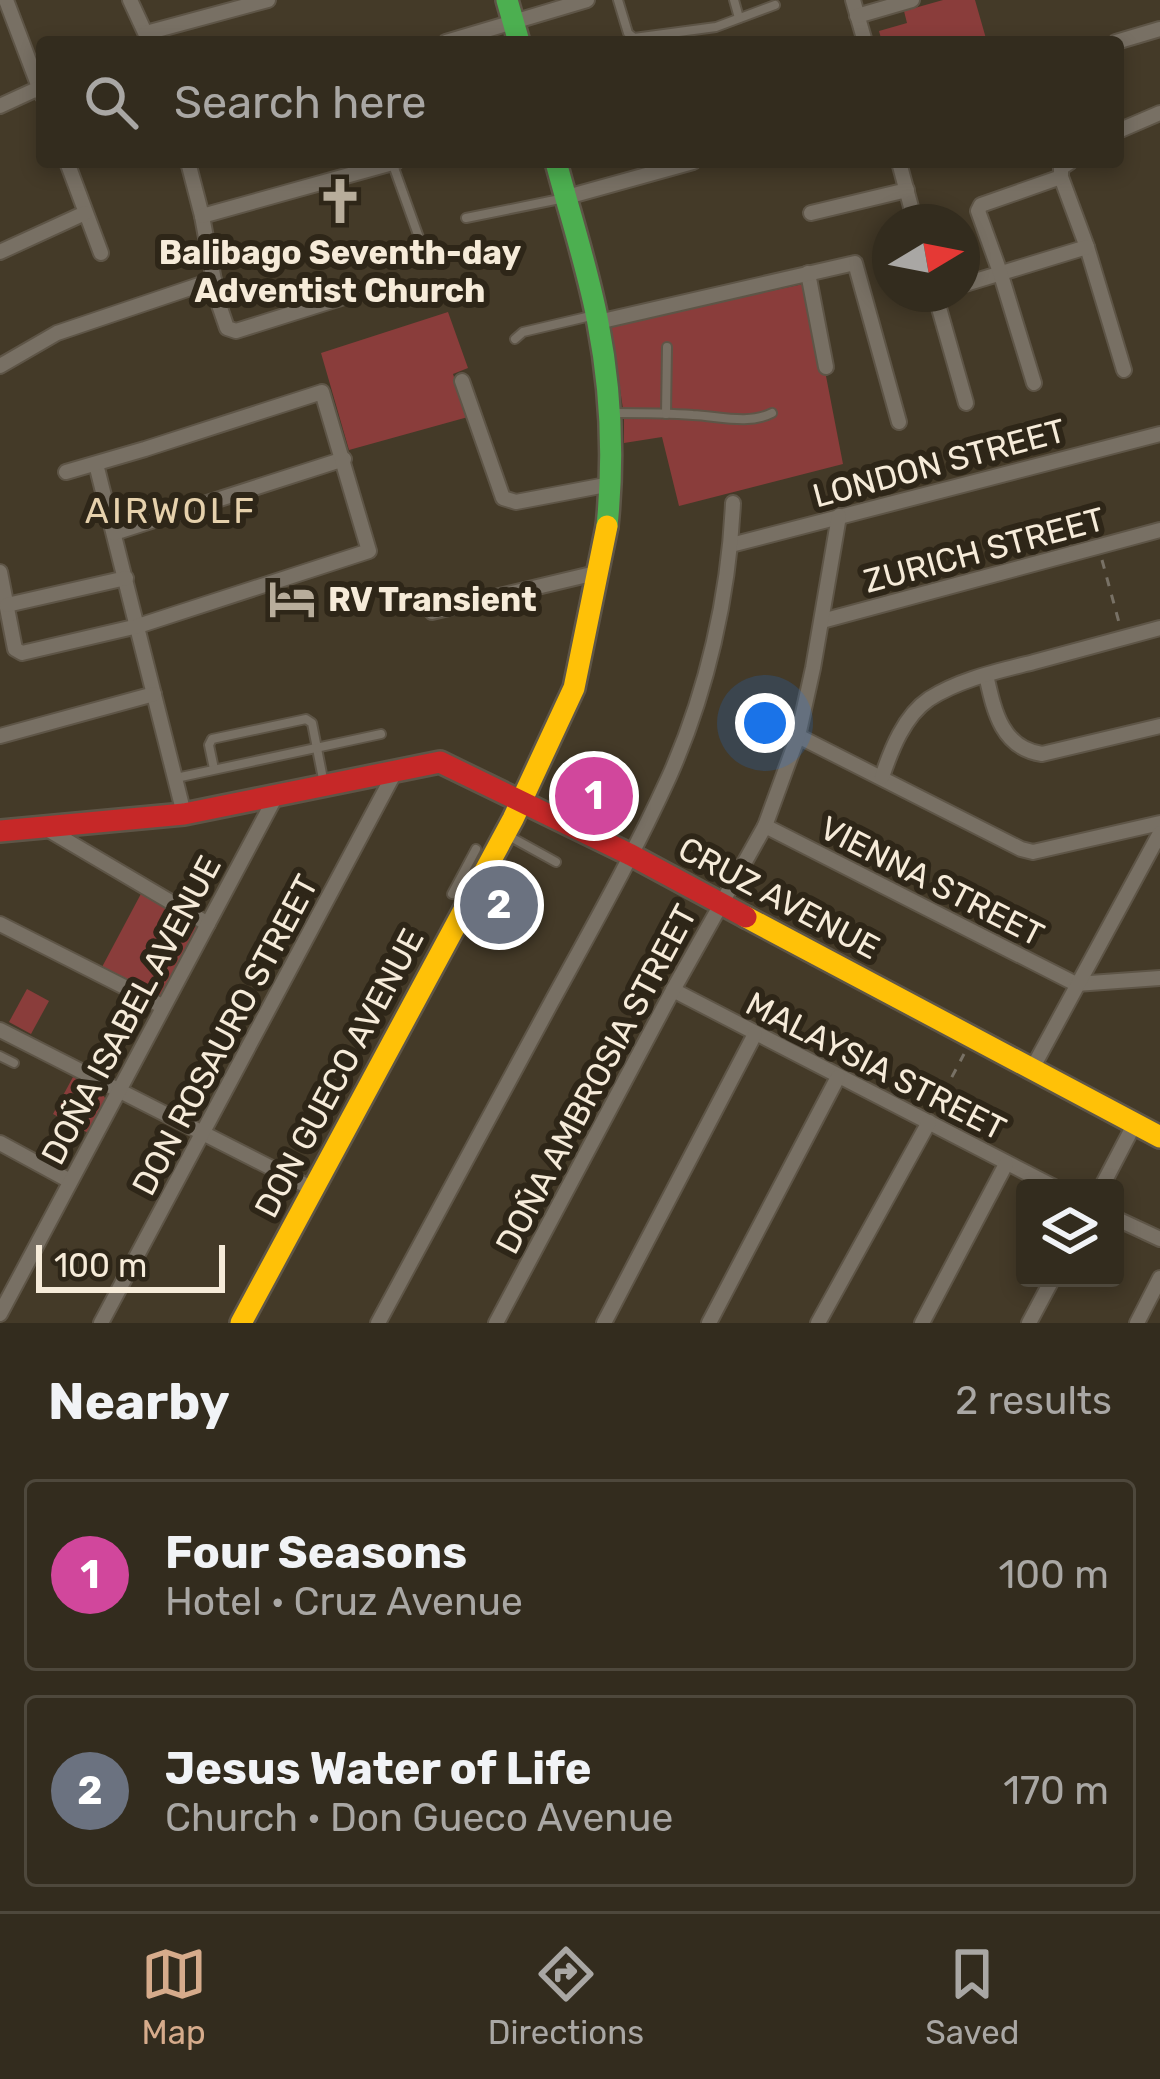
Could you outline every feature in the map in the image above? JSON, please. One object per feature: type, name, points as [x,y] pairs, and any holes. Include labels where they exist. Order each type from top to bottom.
[{"type":"street","points":[[6,0],[36,79]]},
{"type":"street","points":[[130,0],[146,36]]},
{"type":"street","points":[[153,36],[268,0]]},
{"type":"street","points":[[465,36],[587,0]]},
{"type":"street","points":[[855,8],[912,0]]},
{"type":"street","points":[[1124,40],[1160,29]]},
{"type":"street","points":[[0,106],[36,94]]},
{"type":"street","points":[[1124,128],[1160,113]]},
{"type":"street","points":[[69,168],[101,253]]},
{"type":"street","points":[[190,168],[224,324],[231,331],[357,293]]},
{"type":"street","points":[[202,216],[376,168]]},
{"type":"street","name":"DON GUECO AVENUE","points":[[242,1323],[505,834],[574,688],[600,572],[611,484],[610,413],[597,319],[558,168]]},
{"type":"street","points":[[567,197],[671,168]]},
{"type":"street","points":[[901,168],[910,204]]},
{"type":"street","points":[[1061,168],[1124,370]]},
{"type":"street","points":[[1034,383],[978,208],[1061,177]]},
{"type":"street","points":[[811,213],[907,190]]},
{"type":"street","points":[[0,252],[85,213]]},
{"type":"street","points":[[980,280],[1087,247]]},
{"type":"street","points":[[597,319],[858,266],[899,422]]},
{"type":"street","points":[[808,273],[826,367]]},
{"type":"street","points":[[0,366],[57,333],[214,280]]},
{"type":"street","points":[[940,312],[966,404]]},
{"type":"street","points":[[462,381],[503,498],[516,502],[611,484]]},
{"type":"street","points":[[0,572],[15,649],[22,652],[138,626],[367,554],[369,546],[325,394],[318,391],[66,472]]},
{"type":"street","name":"LONDON STREET","points":[[731,545],[1160,434]]},
{"type":"street","points":[[114,533],[344,459]]},
{"type":"street","points":[[96,464],[184,814]]},
{"type":"street","points":[[378,1323],[671,773],[721,610],[734,503]]},
{"type":"street","name":"DOÑA AMBROSIA STREET","points":[[496,1323],[765,826],[798,736],[839,516]]},
{"type":"street","name":"ZURICH STREET","points":[[822,621],[1160,530]]},
{"type":"street","points":[[431,612],[600,572]]},
{"type":"street","points":[[7,605],[126,578]]},
{"type":"street","points":[[882,777],[891,751],[928,700],[986,674],[1160,628]]},
{"type":"street","points":[[986,674],[994,711],[1009,739],[1027,752],[1042,754],[1160,726]]},
{"type":"street","points":[[0,736],[154,694]]},
{"type":"street","points":[[798,736],[1033,852],[1160,823]]},
{"type":"street","name":"CRUZ AVENUE","points":[[0,832],[184,814],[440,762],[631,855],[1160,1137]]},
{"type":"street","name":"DON ROSAURO STREET","points":[[101,1323],[395,772]]},
{"type":"street","name":"DOÑA ISABEL AVENUE","points":[[0,1314],[277,796]]},
{"type":"street","name":"VIENNA STREET","points":[[765,826],[1076,984]]},
{"type":"street","points":[[43,827],[208,924]]},
{"type":"street","points":[[1031,1069],[1158,836]]},
{"type":"street","points":[[1158,836],[1160,860]]},
{"type":"street","points":[[0,924],[162,1006]]},
{"type":"street","points":[[1076,984],[1160,978]]},
{"type":"street","name":"MALAYSIA STREET","points":[[673,990],[1037,1179]]},
{"type":"street","points":[[0,1030],[313,1189]]},
{"type":"street","points":[[604,1323],[755,1034]]},
{"type":"street","points":[[709,1323],[838,1077]]},
{"type":"street","points":[[818,1323],[929,1122]]},
{"type":"street","points":[[1106,1179],[1134,1125]]},
{"type":"street","points":[[0,1143],[70,1181]]},
{"type":"street","points":[[922,1323],[1006,1164]]},
{"type":"street","points":[[1124,1222],[1160,1239]]},
{"type":"street","points":[[1137,1323],[1160,1278]]},
{"type":"street","points":[[1029,1323],[1048,1287]]},
{"type":"lane","points":[[618,0],[631,36]]},
{"type":"lane","points":[[734,0],[739,18]]},
{"type":"lane","points":[[651,36],[694,31],[775,5]]},
{"type":"lane","points":[[396,168],[426,257]]},
{"type":"lane","points":[[466,218],[567,197]]},
{"type":"lane","points":[[515,339],[523,332],[597,319]]},
{"type":"lane","points":[[666,414],[667,347]]},
{"type":"lane","points":[[610,413],[745,419],[772,413]]},
{"type":"lane","points":[[214,769],[212,739],[306,719],[312,723],[325,785]]},
{"type":"lane","points":[[176,778],[380,734]]},
{"type":"lane","points":[[505,834],[556,862]]},
{"type":"lane","points":[[452,894],[476,849]]},
{"type":"lane","points":[[0,1056],[14,1063]]},
{"type":"path","points":[[1100,547],[1123,638]]},
{"type":"path","points":[[929,1122],[973,1040]]},
{"type":"shaded area","points":[[943,0],[975,0],[985,36],[880,36],[879,31],[907,23],[904,11]]},
{"type":"shaded area","points":[[808,283],[843,464],[679,506],[662,437],[624,443],[610,325]]},
{"type":"shaded area","points":[[448,312],[468,368],[453,374],[468,417],[349,450],[321,353]]},
{"type":"shaded area","points":[[143,890],[198,929],[164,995],[155,995],[102,967]]},
{"type":"shaded area","points":[[27,989],[49,1001],[31,1034],[9,1022]]},
{"type":"shaded area","points":[[73,1077],[106,1099],[90,1134],[53,1114]]},
{"type":"traffic: fast","points":[[507,0],[517,36]]},
{"type":"traffic: fast","points":[[558,168],[589,283],[606,373],[610,424],[607,526]]},
{"type":"traffic: slow","points":[[241,1323],[513,819],[574,688],[607,526]]},
{"type":"traffic: slow","points":[[746,917],[1160,1137]]},
{"type":"traffic: jam","points":[[0,831],[184,814],[440,762],[746,917]]},
{"type":"place","name":"Balibago Seventh-day Adventist Church","points":[[340,201]]},
{"type":"place","name":"RV Transient","points":[[292,599]]},
{"type":"place","name":"Four Seasons","points":[[594,796]]},
{"type":"place","name":"Jesus Water of Life","points":[[499,905]]},
{"type":"district","name":"AIRWOLF","points":[[171,510]]}]
